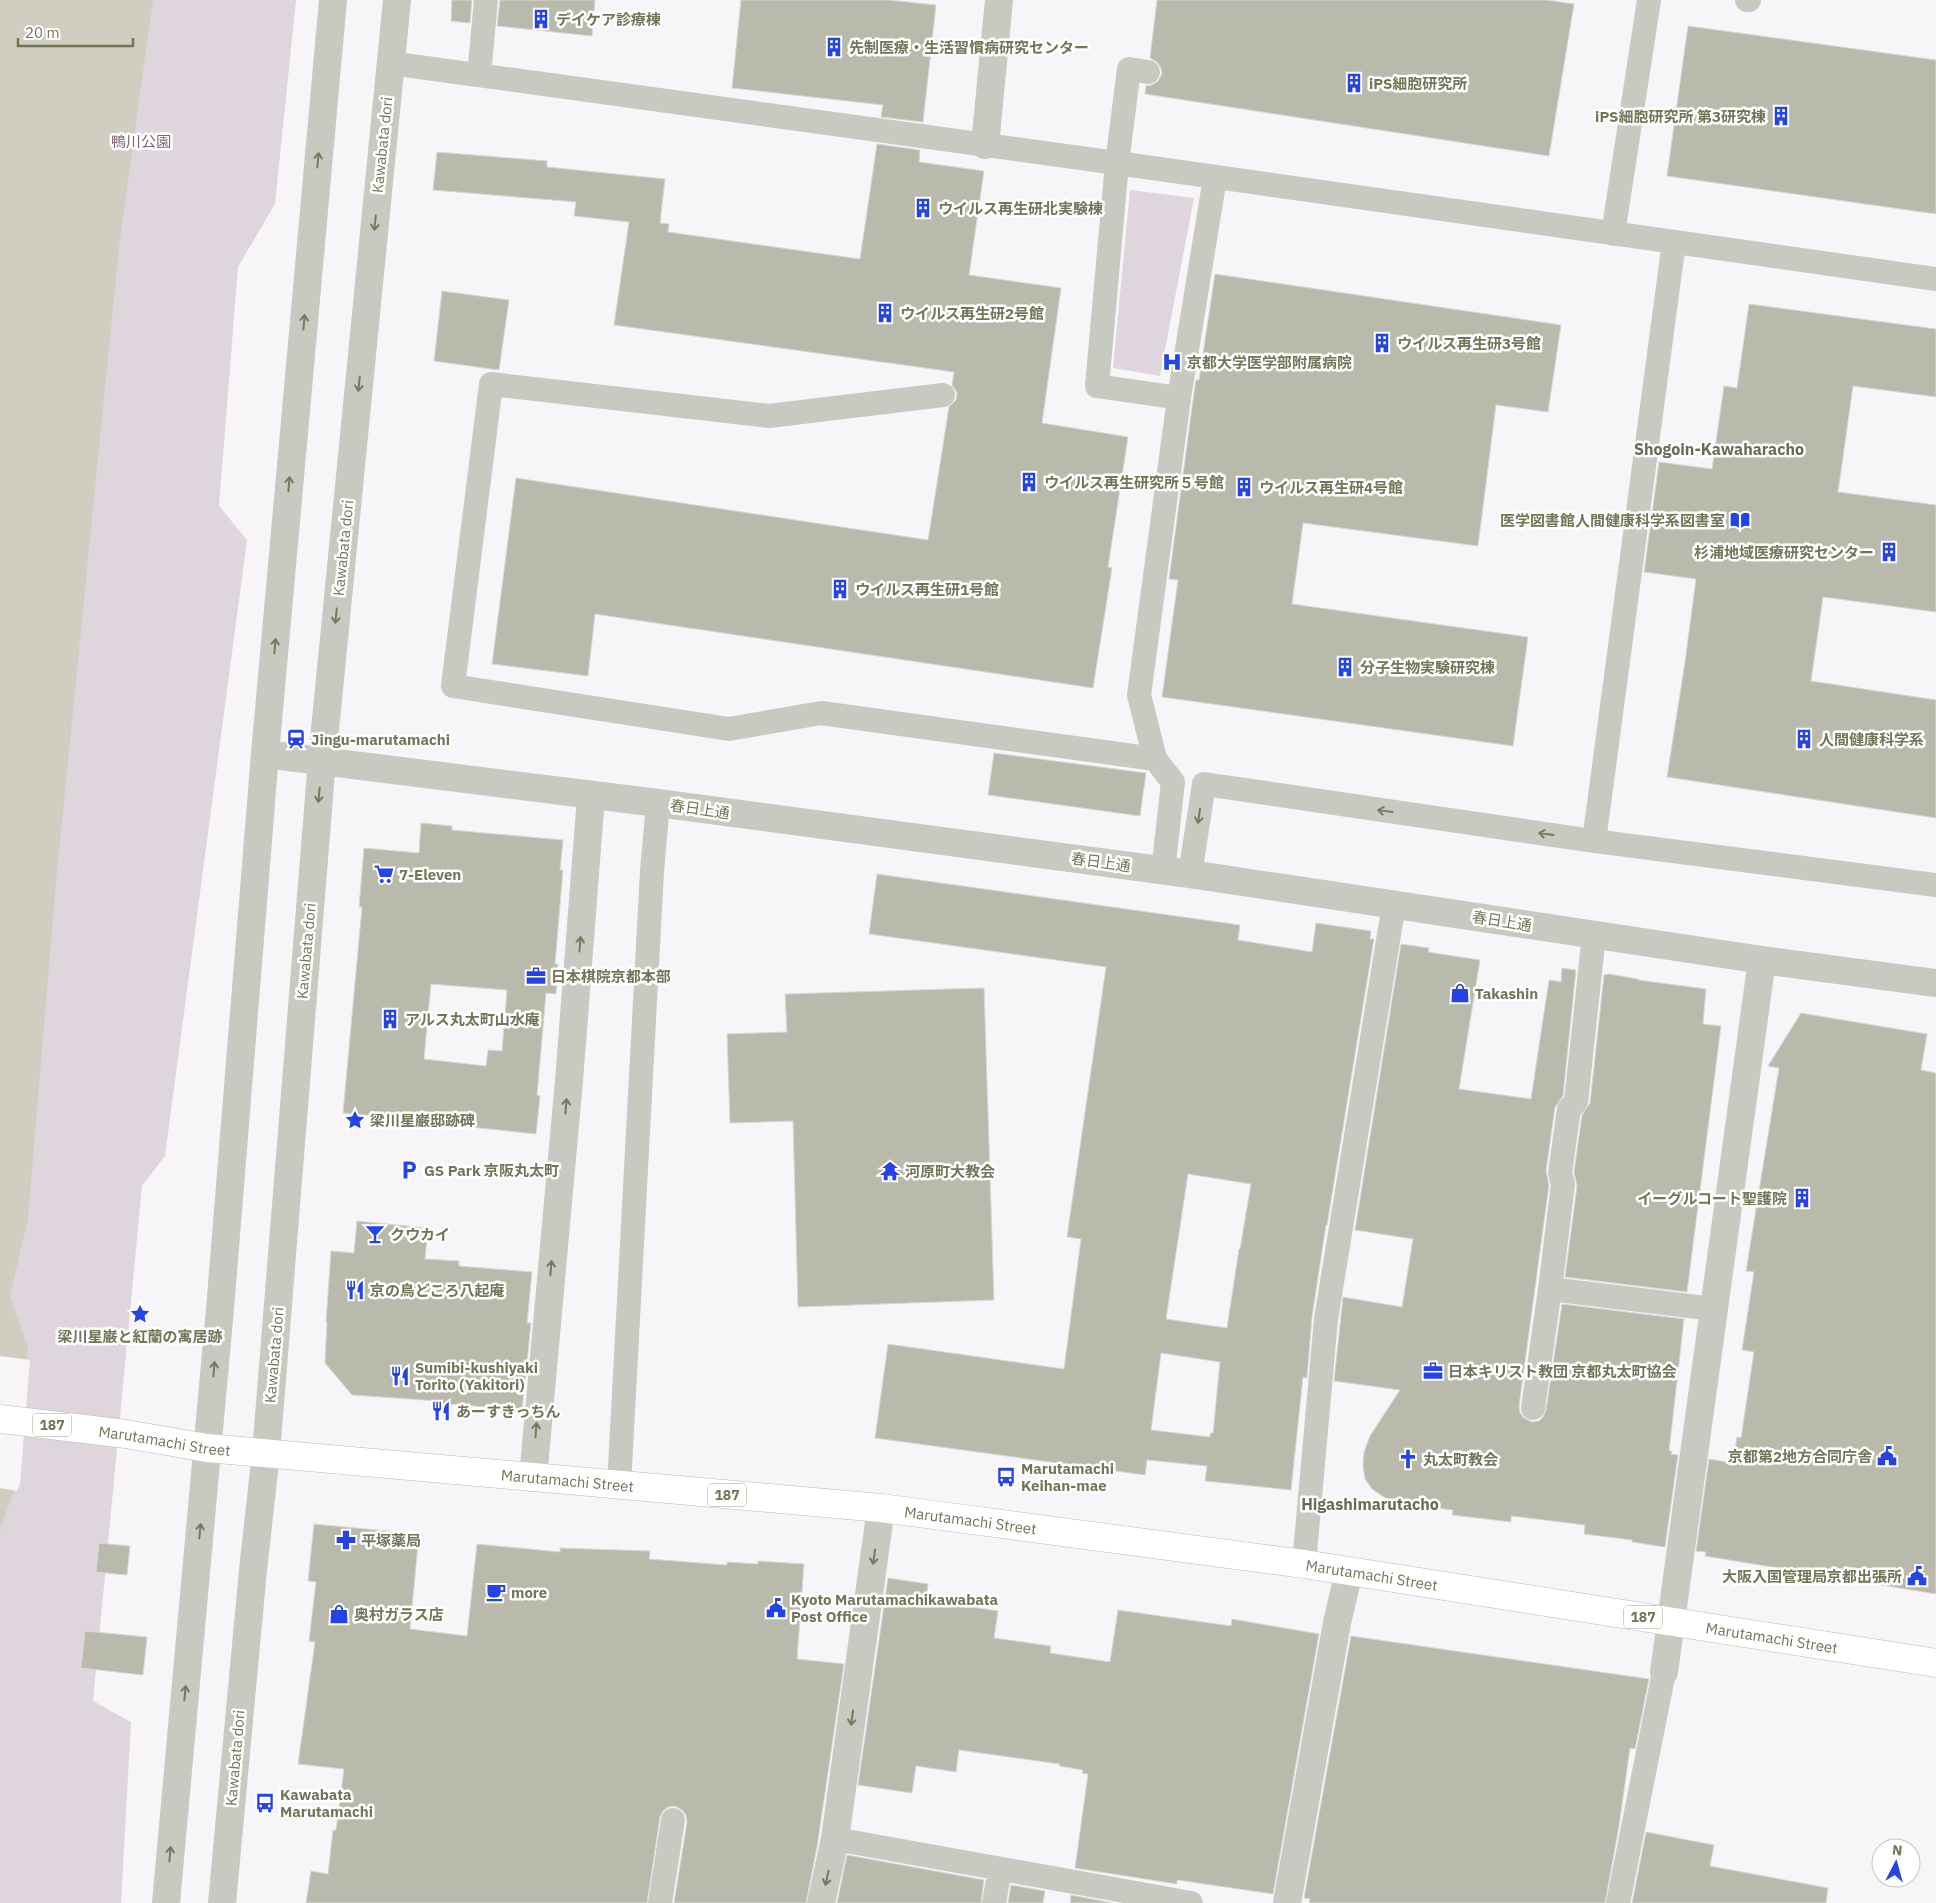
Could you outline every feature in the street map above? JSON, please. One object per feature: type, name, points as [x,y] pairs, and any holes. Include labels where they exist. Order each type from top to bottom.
[{"type":"main road","name":"Marutamachi Street","points":[[0,1419],[103,1431],[207,1448],[880,1508],[1304,1564],[1936,1662]]},
{"type":"street","points":[[166,1903],[221,1299],[265,754],[333,0]]},
{"type":"street","name":"Kawabata dori","points":[[222,1903],[253,1570],[266,1453],[322,760],[397,0]]},
{"type":"street","points":[[985,145],[999,0]]},
{"type":"street","name":"春日上通","points":[[265,754],[658,803],[1163,870],[1762,960],[1936,983]]},
{"type":"street","points":[[533,1478],[569,1081],[592,796]]},
{"type":"street","points":[[1664,1672],[1762,960]]},
{"type":"street","points":[[821,1903],[835,1839],[880,1508]]},
{"type":"street","points":[[1287,1903],[1337,1623],[1349,1571]]},
{"type":"lane","points":[[479,75],[486,0]]},
{"type":"lane","points":[[1613,234],[1649,0]]},
{"type":"lane","points":[[390,63],[1936,279]]},
{"type":"lane","points":[[1148,72],[1129,69],[1117,164],[1097,386],[1179,398]]},
{"type":"lane","points":[[1163,870],[1173,782],[1155,759],[1138,695],[1179,398],[1215,178]]},
{"type":"lane","points":[[1594,841],[1674,242]]},
{"type":"lane","points":[[943,395],[769,416],[491,384],[453,686],[729,729],[821,713],[1155,759],[1204,784],[1594,841],[1936,885]]},
{"type":"lane","points":[[1190,874],[1204,784]]},
{"type":"lane","points":[[619,1486],[652,871],[658,803]]},
{"type":"lane","points":[[1304,1564],[1326,1318],[1394,904]]},
{"type":"lane","points":[[1533,1408],[1563,1184],[1560,1173],[1569,1109],[1576,1102],[1594,935]]},
{"type":"lane","points":[[1550,1289],[1714,1309]]},
{"type":"lane","points":[[1618,1903],[1664,1672]]},
{"type":"lane","points":[[660,1903],[673,1820]]},
{"type":"lane","points":[[835,1839],[1000,1868],[1119,1896],[1191,1903]]},
{"type":"lane","points":[[994,1903],[1000,1868]]},
{"type":"green space","name":"鴨川公園","points":[[0,0],[296,0],[275,204],[238,267],[219,506],[247,540],[165,1156],[142,1186],[93,1701],[131,1722],[121,1903],[0,1903]]},
{"type":"green space","points":[[1130,190],[1194,198],[1160,376],[1113,368]]},
{"type":"shaded area","points":[[0,0],[153,0],[120,239],[57,871],[28,1219],[10,1296],[28,1348],[17,1482],[0,1530]]},
{"type":"pier","points":[[0,1356],[30,1360],[20,1483],[17,1491],[0,1488]]},
{"type":"building","points":[[452,0],[472,0],[470,23],[451,21]]},
{"type":"building","name":"デイケア診療棟","points":[[500,0],[595,0],[592,36],[497,26]]},
{"type":"building","name":"先制医療・生活習慣病研究センター","points":[[741,0],[889,0],[936,5],[923,122],[881,117],[883,105],[732,88]]},
{"type":"building","name":"iPS細胞研究所","points":[[1157,0],[1547,0],[1574,4],[1549,156],[1145,94],[1146,86],[1158,81],[1162,74],[1157,62],[1150,58]]},
{"type":"building","name":"iPS細胞研究所 第3研究棟","points":[[1688,26],[1936,60],[1936,214],[1667,176]]},
{"type":"building","points":[[877,144],[920,150],[919,162],[984,171],[969,275],[1061,288],[1042,423],[1128,437],[1108,567],[1112,568],[1093,688],[595,614],[588,676],[492,664],[516,478],[928,540],[949,407],[956,400],[957,393],[952,385],[954,372],[614,325],[629,222],[574,216],[576,202],[433,190],[437,152],[547,161],[547,167],[665,179],[660,223],[669,224],[668,232],[860,259]]},
{"type":"building","points":[[1215,274],[1561,325],[1548,412],[1496,405],[1478,546],[1303,523],[1292,604],[1528,637],[1513,746],[1162,697],[1178,580],[1169,579],[1196,380],[1199,380]]},
{"type":"building","points":[[442,291],[509,300],[499,370],[434,361]]},
{"type":"building","points":[[1749,304],[1936,329],[1936,397],[1853,386],[1838,492],[1936,505],[1936,612],[1823,597],[1811,681],[1936,700],[1936,818],[1667,777],[1696,579],[1644,572],[1659,462],[1712,469],[1724,386],[1737,388]]},
{"type":"building","points":[[994,753],[1146,773],[1140,816],[988,795]]},
{"type":"building","points":[[421,823],[452,826],[452,830],[563,840],[560,870],[563,870],[555,964],[558,964],[556,994],[546,993],[537,1095],[540,1096],[536,1134],[452,1125],[452,1123],[343,1113],[362,907],[359,907],[364,848],[419,853]],"holes":[[[431,984],[507,990],[502,1051],[488,1050],[486,1066],[424,1059]]]},
{"type":"building","points":[[877,874],[1240,925],[1238,940],[1312,952],[1316,923],[1371,931],[1370,939],[1374,939],[1326,1225],[1312,1317],[1307,1378],[1303,1377],[1291,1490],[1205,1481],[1207,1466],[1147,1460],[1145,1475],[875,1438],[888,1344],[1064,1369],[1081,1239],[1067,1237],[1106,967],[869,934]],"holes":[[[1188,1174],[1251,1184],[1227,1328],[1166,1319]],[[1161,1353],[1220,1362],[1213,1433],[1210,1433],[1210,1437],[1151,1430]]]},
{"type":"building","points":[[1401,944],[1429,948],[1428,952],[1480,960],[1459,1089],[1531,1099],[1549,980],[1561,982],[1562,968],[1576,970],[1563,1096],[1555,1107],[1546,1171],[1549,1185],[1519,1406],[1520,1413],[1524,1418],[1532,1422],[1539,1421],[1546,1410],[1562,1304],[1684,1319],[1669,1451],[1672,1451],[1671,1454],[1678,1455],[1665,1547],[1632,1542],[1632,1540],[1584,1534],[1585,1525],[1511,1516],[1511,1522],[1452,1515],[1453,1510],[1398,1503],[1387,1499],[1372,1489],[1365,1479],[1363,1466],[1364,1452],[1370,1436],[1400,1390],[1334,1381],[1343,1297],[1402,1307],[1413,1239],[1355,1230]]},
{"type":"building","points":[[1609,974],[1706,989],[1703,1024],[1721,1026],[1687,1292],[1565,1277],[1577,1186],[1574,1172],[1582,1115],[1590,1103],[1604,975]]},
{"type":"building","points":[[984,988],[994,1300],[798,1307],[793,1121],[730,1123],[727,1034],[787,1032],[785,994]]},
{"type":"building","points":[[1801,1013],[1927,1034],[1921,1070],[1936,1073],[1936,1594],[1705,1556],[1706,1552],[1696,1551],[1709,1459],[1733,1463],[1737,1437],[1741,1438],[1754,1352],[1742,1350],[1754,1272],[1746,1271],[1779,1068],[1768,1066]]},
{"type":"building","points":[[357,1221],[428,1228],[425,1259],[459,1261],[459,1266],[532,1272],[527,1323],[531,1323],[522,1410],[438,1403],[439,1401],[352,1395],[325,1363],[326,1322],[331,1251],[354,1253]]},
{"type":"building","points":[[314,1524],[419,1534],[410,1629],[467,1636],[477,1544],[560,1552],[560,1548],[650,1551],[649,1559],[727,1565],[727,1562],[758,1564],[758,1561],[804,1564],[797,1659],[844,1664],[817,1847],[806,1903],[674,1903],[687,1822],[686,1815],[675,1806],[668,1807],[660,1817],[647,1903],[306,1903],[311,1871],[328,1874],[333,1830],[336,1830],[344,1769],[298,1764],[315,1642],[309,1641],[316,1582],[308,1581]]},
{"type":"building","points":[[99,1543],[130,1546],[127,1575],[96,1572]]},
{"type":"building","points":[[888,1578],[928,1584],[926,1600],[998,1611],[994,1638],[1051,1646],[1050,1653],[1110,1662],[1118,1610],[1231,1626],[1232,1619],[1319,1634],[1273,1894],[1177,1880],[1177,1884],[1075,1868],[1088,1774],[1082,1773],[1083,1770],[1059,1766],[1060,1764],[959,1750],[956,1772],[916,1766],[912,1793],[858,1785]]},
{"type":"building","points":[[85,1631],[147,1637],[143,1675],[81,1668]]},
{"type":"building","points":[[1351,1636],[1649,1679],[1635,1749],[1630,1748],[1619,1826],[1605,1903],[1309,1903],[1310,1899],[1304,1898]]},
{"type":"building","points":[[1646,1832],[1714,1845],[1710,1866],[1828,1888],[1826,1903],[1632,1903]]},
{"type":"building","points":[[847,1855],[984,1880],[981,1903],[837,1903]]},
{"type":"building","points":[[1011,1885],[1045,1891],[1043,1903],[1008,1903]]},
{"type":"building","points":[[1071,1895],[1113,1903],[1070,1903]]},
{"type":"place","name":"デイケア診療棟","points":[[541,19]]},
{"type":"place","name":"先制医療・生活習慣病研究センター","points":[[834,47]]},
{"type":"place","name":"iPS細胞研究所","points":[[1354,83]]},
{"type":"place","name":"iPS細胞研究所 第3研究棟","points":[[1781,116]]},
{"type":"place","name":"ウイルス再生研北実験棟","points":[[923,208]]},
{"type":"place","name":"ウイルス再生研2号館","points":[[885,313]]},
{"type":"place","name":"ウイルス再生研3号館","points":[[1382,343]]},
{"type":"place","name":"京都大学医学部附属病院","points":[[1172,362]]},
{"type":"place","name":"ウイルス再生研究所５号館","points":[[1029,482]]},
{"type":"place","name":"ウイルス再生研4号館","points":[[1244,487]]},
{"type":"place","name":"医学図書館人間健康科学系図書室","points":[[1740,520]]},
{"type":"place","name":"杉浦地域医療研究センター","points":[[1889,552]]},
{"type":"place","name":"ウイルス再生研1号館","points":[[840,589]]},
{"type":"place","name":"分子生物実験研究棟","points":[[1345,667]]},
{"type":"place","name":"Jingu-marutamachi","points":[[296,739]]},
{"type":"place","name":"人間健康科学系","points":[[1804,739]]},
{"type":"place","name":"7-Eleven","points":[[384,874]]},
{"type":"place","name":"日本棋院京都本部","points":[[536,976]]},
{"type":"place","name":"Takashin","points":[[1460,993]]},
{"type":"place","name":"アルス丸太町山水庵","points":[[390,1019]]},
{"type":"place","name":"梁川星巌邸跡碑","points":[[355,1120]]},
{"type":"place","name":"GS Park 京阪丸太町","points":[[409,1170]]},
{"type":"place","name":"河原町大教会","points":[[890,1171]]},
{"type":"place","name":"イーグルコート聖護院","points":[[1802,1198]]},
{"type":"place","name":"クウカイ","points":[[375,1234]]},
{"type":"place","name":"京の鳥どころ八起庵","points":[[355,1290]]},
{"type":"place","name":"梁川星巌と紅蘭の寓居跡","points":[[140,1314]]},
{"type":"place","name":"日本キリスト教団 京都丸太町協会","points":[[1433,1371]]},
{"type":"place","name":"Sumibi-kushiyaki Torito (Yakitori)","points":[[400,1376]]},
{"type":"place","name":"あーすきっちん","points":[[441,1411]]},
{"type":"place","name":"京都第2地方合同庁舎","points":[[1887,1456]]},
{"type":"place","name":"丸太町教会","points":[[1408,1459]]},
{"type":"place","name":"Marutamachi Keihan-mae","points":[[1006,1477]]},
{"type":"place","name":"平塚薬局","points":[[346,1540]]},
{"type":"place","name":"大阪入国管理局京都出張所","points":[[1917,1576]]},
{"type":"place","name":"more","points":[[496,1592]]},
{"type":"place","name":"Kyoto Marutamachikawabata Post Office","points":[[776,1608]]},
{"type":"place","name":"奥村ガラス店","points":[[339,1614]]},
{"type":"place","name":"Kawabata Marutamachi","points":[[265,1803]]},
{"type":"district","name":"Shogoin-Kawaharacho","points":[[1719,449]]},
{"type":"district","name":"Higashimarutacho","points":[[1370,1504]]}]
